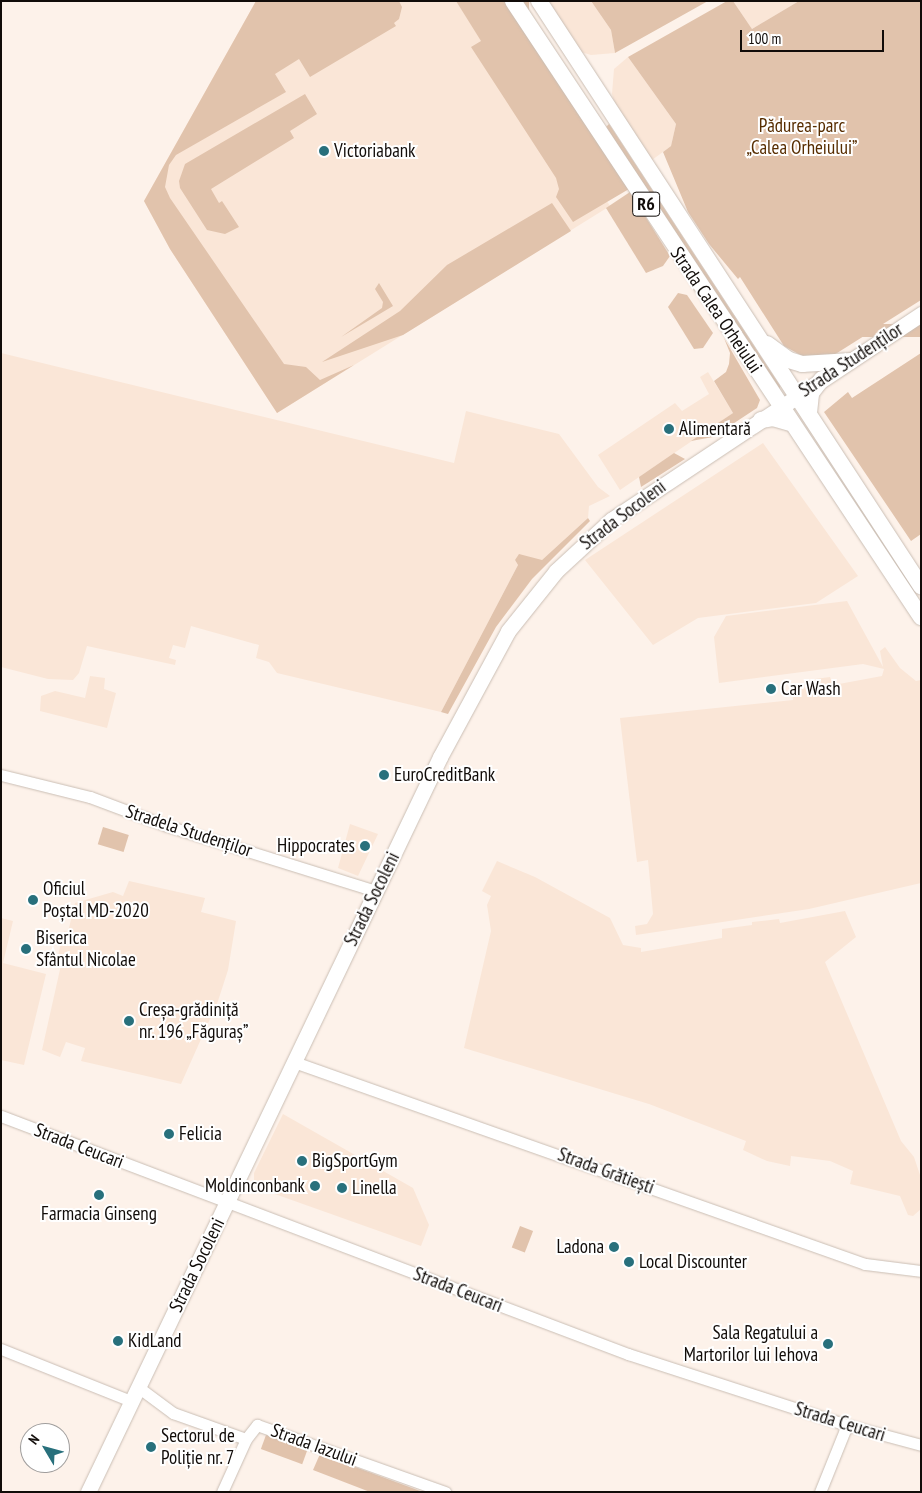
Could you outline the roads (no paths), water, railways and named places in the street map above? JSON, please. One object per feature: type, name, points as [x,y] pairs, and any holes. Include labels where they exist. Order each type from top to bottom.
[{"type":"highway","name":"Strada Calea Orheiului","points":[[513,1],[921,617]]},
{"type":"highway","name":"Strada Calea Orheiului","points":[[538,1],[921,586]]},
{"type":"highway","points":[[586,113],[604,102]]},
{"type":"highway","points":[[756,335],[784,358],[797,363],[851,361]]},
{"type":"highway","points":[[808,413],[811,393],[822,379]]},
{"type":"highway","points":[[761,420],[773,418],[791,423]]},
{"type":"main road","name":"Strada Studenților","points":[[781,406],[921,314]]},
{"type":"main road","name":"Strada Socoleni","points":[[88,1492],[474,689],[508,631],[539,589],[573,552],[611,520],[781,406]]},
{"type":"street","name":"Stradela Studenților","points":[[1,775],[90,797],[167,826],[376,891]]},
{"type":"street","name":"Strada Grătiești","points":[[294,1062],[865,1264],[921,1271]]},
{"type":"street","name":"Strada Ceucari","points":[[1,1116],[628,1354],[847,1425],[921,1445]]},
{"type":"street","points":[[1,1349],[131,1401]]},
{"type":"street","name":"Strada Iazului","points":[[138,1387],[173,1413],[246,1439],[257,1425],[446,1492]]},
{"type":"street","points":[[820,1492],[847,1425]]},
{"type":"street","points":[[222,1492],[246,1439]]},
{"type":"place","name":"Victoriabank","points":[[324,151]]},
{"type":"place","name":"Alimentară","points":[[669,429]]},
{"type":"place","name":"Car Wash","points":[[771,689]]},
{"type":"place","name":"EuroCreditBank","points":[[384,775]]},
{"type":"place","name":"Hippocrates","points":[[365,846]]},
{"type":"place","name":"Oficiul Poștal MD-2020","points":[[33,900]]},
{"type":"place","name":"Biserica Sfântul Nicolae","points":[[26,949]]},
{"type":"place","name":"Creșa-grădiniță nr. 196 „Făguraș”","points":[[129,1021]]},
{"type":"place","name":"Felicia","points":[[169,1134]]},
{"type":"place","name":"BigSportGym","points":[[302,1161]]},
{"type":"place","name":"Moldinconbank","points":[[315,1186]]},
{"type":"place","name":"Linella","points":[[342,1188]]},
{"type":"place","name":"Farmacia Ginseng","points":[[99,1195]]},
{"type":"place","name":"Ladona","points":[[614,1247]]},
{"type":"place","name":"Local Discounter","points":[[629,1262]]},
{"type":"place","name":"KidLand","points":[[118,1341]]},
{"type":"place","name":"Sala Regatului a Martorilor lui Iehova","points":[[828,1344]]},
{"type":"place","name":"Sectorul de Poliție nr. 7","points":[[151,1447]]},
{"type":"park label","name":"Pădurea-parc „Calea Orheiului”","points":[[802,137]]}]
